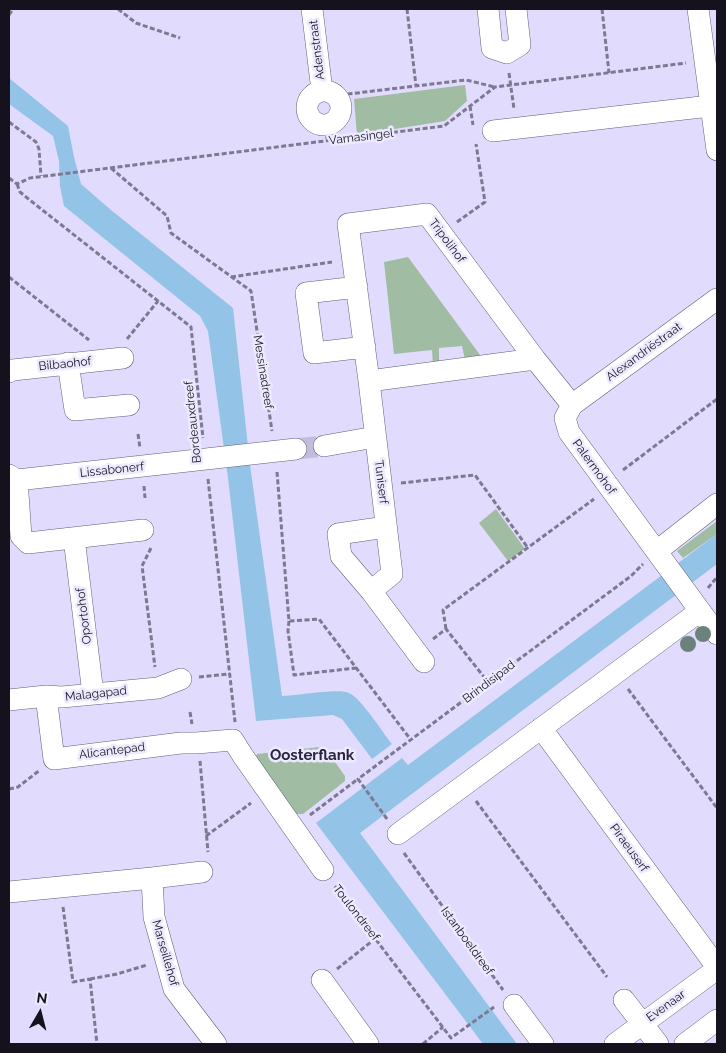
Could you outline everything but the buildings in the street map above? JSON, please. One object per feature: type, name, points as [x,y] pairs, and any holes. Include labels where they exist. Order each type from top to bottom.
[{"type":"street","name":"Adenstraat","points":[[312,9],[329,93],[342,106],[340,115],[327,134],[310,118],[307,110],[308,102],[314,94],[329,93]]},
{"type":"street","points":[[488,9],[492,48],[507,53],[520,45],[516,9]]},
{"type":"street","points":[[698,9],[717,150]]},
{"type":"street","points":[[483,132],[710,106]]},
{"type":"street","name":"Tripolihof","points":[[375,437],[348,224],[427,214],[535,359]]},
{"type":"street","points":[[357,287],[306,293],[314,353],[365,347]]},
{"type":"street","name":"Alexandriëstraat","points":[[572,405],[717,299]]},
{"type":"street","name":"Bilbaohof","points":[[9,372],[117,358]]},
{"type":"street","points":[[369,381],[535,359],[572,405]]},
{"type":"street","points":[[68,363],[74,410],[130,405]]},
{"type":"street","name":"Palermohof","points":[[572,405],[565,418],[569,432],[707,617]]},
{"type":"street","points":[[324,446],[375,437]]},
{"type":"street","name":"Tuniserf","points":[[371,591],[392,574],[375,437]]},
{"type":"street","points":[[212,459],[276,452]]},
{"type":"street","name":"Lissabonerf","points":[[13,478],[212,459]]},
{"type":"street","points":[[13,478],[21,536],[28,543],[74,538],[146,535]]},
{"type":"street","points":[[660,556],[717,504]]},
{"type":"street","points":[[386,527],[338,534],[342,556],[420,656]]},
{"type":"street","name":"Oportohof","points":[[74,538],[93,694]]},
{"type":"street","points":[[392,827],[464,785],[616,673],[707,617]]},
{"type":"street","name":"Malagapad","points":[[9,700],[46,696],[62,698],[158,688],[181,679]]},
{"type":"street","points":[[46,696],[54,759]]},
{"type":"street","name":"Piraeuserf","points":[[541,728],[717,968]]},
{"type":"street","points":[[233,740],[323,870]]},
{"type":"street","name":"Alicantepad","points":[[54,759],[181,743],[233,740]]},
{"type":"street","points":[[9,892],[202,872]]},
{"type":"street","name":"Marseillehof","points":[[152,878],[154,917],[174,989],[216,1044]]},
{"type":"street","name":"Evenaar","points":[[615,1044],[717,968]]},
{"type":"street","points":[[322,980],[368,1044]]},
{"type":"street","points":[[624,1000],[658,1044]]},
{"type":"street","points":[[505,1005],[543,1044]]},
{"type":"street","points":[[685,1044],[717,1020]]},
{"type":"street","points":[[709,1044],[717,1038]]},
{"type":"path","points":[[9,14],[13,9]]},
{"type":"path","points":[[118,9],[136,23],[180,38]]},
{"type":"path","points":[[407,9],[416,86]]},
{"type":"path","points":[[602,9],[609,73]]},
{"type":"path","points":[[329,93],[466,80],[495,87],[705,61]]},
{"type":"path","name":"Varnasingel","points":[[17,184],[30,178],[41,176],[111,168],[327,134],[444,126],[495,87]]},
{"type":"path","points":[[470,106],[483,132]]},
{"type":"path","points":[[9,122],[36,142],[41,176]]},
{"type":"path","points":[[441,233],[485,202],[476,143]]},
{"type":"path","points":[[111,168],[167,216],[171,233],[231,277],[353,259]]},
{"type":"path","points":[[9,178],[17,184]]},
{"type":"path","name":"Bordeauxdreef","points":[[17,184],[20,192],[191,327],[212,459],[235,723],[233,740]]},
{"type":"path","points":[[9,277],[117,358],[127,339],[158,301]]},
{"type":"path","name":"Messinadreef","points":[[231,277],[251,291],[276,452],[289,621],[288,631],[294,675],[357,668]]},
{"type":"path","points":[[488,682],[446,629],[443,610],[610,488],[615,477],[717,400]]},
{"type":"path","points":[[381,485],[475,475],[528,548]]},
{"type":"path","points":[[146,535],[151,548],[142,566],[158,688]]},
{"type":"path","name":"Brindisipad","points":[[293,828],[660,556]]},
{"type":"path","points":[[289,621],[319,619],[411,740]]},
{"type":"path","points":[[420,656],[446,629]]},
{"type":"path","points":[[616,673],[717,808]]},
{"type":"path","points":[[181,679],[230,674]]},
{"type":"path","points":[[190,712],[200,758],[209,862],[202,872]]},
{"type":"path","points":[[9,789],[18,787],[54,759]]},
{"type":"path","points":[[358,779],[392,827]]},
{"type":"path","points":[[464,785],[607,978]]},
{"type":"path","points":[[206,836],[267,791]]},
{"type":"path","name":"Istanboeldreef","points":[[392,827],[404,853],[505,1005]]},
{"type":"path","name":"Toulondreef","points":[[323,870],[443,1027]]},
{"type":"path","points":[[60,887],[73,982],[117,974],[166,959]]},
{"type":"path","points":[[322,980],[376,938]]},
{"type":"path","points":[[90,980],[97,1044]]},
{"type":"path","points":[[423,1044],[443,1027],[452,1038],[462,1030],[505,1005]]},
{"type":"green space","points":[[465,85],[467,101],[445,121],[357,135],[354,99]]},
{"type":"green space","points":[[408,257],[483,359],[465,360],[462,346],[439,348],[439,364],[433,365],[432,350],[394,354],[384,262]]},
{"type":"green space","points":[[496,509],[525,549],[508,561],[479,523]]},
{"type":"green space","points":[[717,521],[717,534],[683,558],[677,551]]},
{"type":"green space","points":[[325,748],[345,776],[345,781],[303,814],[295,814],[254,760],[257,754]]},
{"type":"water","points":[[9,78],[68,126],[81,184],[233,308],[250,465],[282,696],[336,691],[349,693],[354,696],[366,708],[392,744],[372,759],[342,719],[333,715],[256,721],[228,478],[208,331],[200,316],[64,206],[60,186],[59,161],[53,136],[9,104]]},
{"type":"water","points":[[717,534],[717,564],[360,833],[517,1044],[483,1044],[316,823],[402,758],[408,765]]},
{"type":"tunnel","points":[[296,449],[324,446]]},
{"type":"district","name":"Oosterflank","points":[[312,755]]}]
